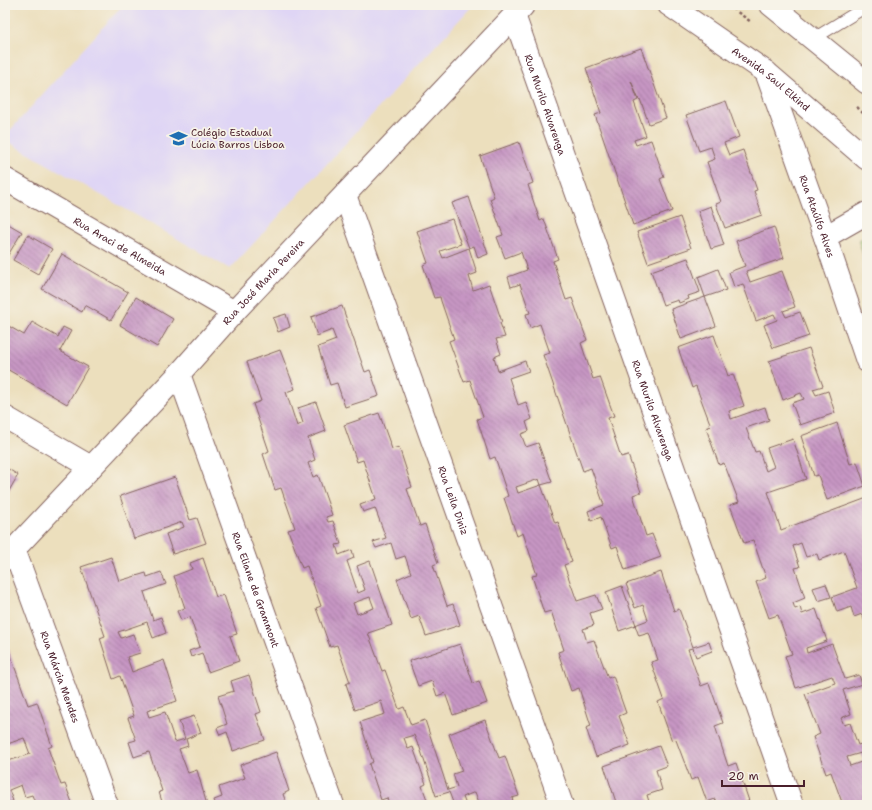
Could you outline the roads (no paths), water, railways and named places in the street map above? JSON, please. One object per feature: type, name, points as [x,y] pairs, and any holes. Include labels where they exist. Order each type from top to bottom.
[{"type":"street","name":"Avenida Saul Elkind","points":[[669,5],[766,72],[867,159]]},
{"type":"street","points":[[771,5],[867,83]]},
{"type":"street","name":"Rua José Maria Pereira","points":[[10,554],[179,374],[234,312],[519,10]]},
{"type":"street","name":"Rua Murilo Alvarenga","points":[[519,10],[792,805]]},
{"type":"street","name":"Rua Ataúlfo Alves","points":[[766,72],[825,237],[867,361]]},
{"type":"street","name":"Rua Araci de Almeida","points":[[5,178],[234,312]]},
{"type":"street","name":"Rua Leila Diniz","points":[[345,195],[562,805]]},
{"type":"street","points":[[825,237],[867,213]]},
{"type":"street","name":"Rua Eliane de Grammont","points":[[179,374],[333,805]]},
{"type":"street","points":[[5,418],[91,467]]},
{"type":"street","name":"Rua Márcia Mendes","points":[[10,554],[107,805]]},
{"type":"lane","points":[[813,39],[867,6]]},
{"type":"place","name":"Colégio Estadual Lúcia Barros Lisboa","points":[[178,138]]}]
